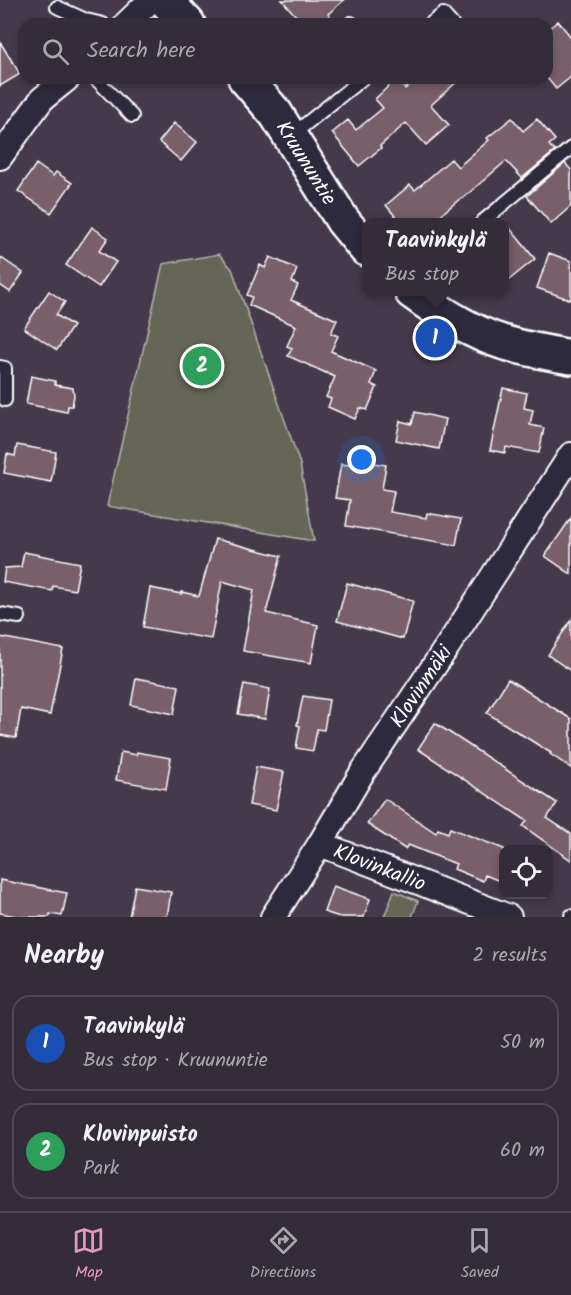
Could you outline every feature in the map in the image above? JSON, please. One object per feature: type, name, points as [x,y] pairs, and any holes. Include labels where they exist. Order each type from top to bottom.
[{"type":"street","points":[[132,18],[151,0]]},
{"type":"street","points":[[165,0],[182,18]]},
{"type":"street","points":[[0,157],[42,99],[61,84]]},
{"type":"street","name":"Kruununtie","points":[[250,84],[276,114],[343,221],[362,244]]},
{"type":"street","points":[[418,296],[462,324],[501,342],[571,357]]},
{"type":"street","name":"Klovinmäki","points":[[273,917],[362,773],[453,638],[571,455]]},
{"type":"street","name":"Klovinkallio","points":[[320,844],[508,917]]},
{"type":"lane","points":[[57,7],[82,18]]},
{"type":"lane","points":[[101,84],[132,116]]},
{"type":"lane","points":[[289,135],[356,84]]},
{"type":"lane","points":[[487,218],[571,148]]},
{"type":"lane","points":[[0,367],[5,368],[5,400]]},
{"type":"lane","points":[[0,614],[19,617]]},
{"type":"green space","points":[[219,254],[232,269],[300,464],[314,541],[107,506],[163,264]]},
{"type":"green space","points":[[394,891],[418,901],[412,917],[384,917]]},
{"type":"building","points":[[282,0],[344,0],[328,14],[332,18],[298,18]]},
{"type":"building","points":[[558,21],[571,37],[571,77],[556,89],[552,84],[553,25]]},
{"type":"building","points":[[0,42],[18,71],[18,75],[0,86]]},
{"type":"building","points":[[391,84],[400,84],[405,89],[411,84],[454,84],[431,105],[449,125],[426,145],[406,123],[359,166],[332,133],[348,120],[356,130],[383,108],[375,99]]},
{"type":"building","points":[[512,118],[523,131],[537,119],[555,140],[549,145],[555,151],[522,178],[506,161],[437,218],[397,218],[386,205],[410,185],[415,190],[451,159],[458,167],[489,140],[487,138]]},
{"type":"building","points":[[174,123],[197,142],[181,161],[159,142]]},
{"type":"building","points":[[565,163],[571,170],[571,206],[551,224],[527,196]]},
{"type":"building","points":[[36,164],[53,176],[56,172],[72,183],[51,213],[18,191]]},
{"type":"building","points":[[92,227],[108,238],[99,251],[116,262],[99,287],[66,265]]},
{"type":"building","points":[[509,227],[535,259],[509,280]]},
{"type":"building","points":[[549,253],[571,261],[571,300],[537,288]]},
{"type":"building","points":[[0,257],[23,273],[10,292],[0,285]]},
{"type":"building","points":[[270,257],[297,269],[292,282],[298,285],[291,300],[337,320],[331,333],[338,336],[331,351],[376,371],[371,384],[377,387],[367,410],[360,408],[355,419],[328,407],[331,399],[326,397],[335,377],[288,356],[292,348],[287,346],[296,326],[249,305],[252,297],[247,295],[260,265],[265,268]]},
{"type":"building","points":[[49,291],[65,302],[56,315],[73,326],[57,350],[24,328]]},
{"type":"building","points":[[31,376],[55,381],[55,385],[73,388],[72,406],[68,406],[67,412],[26,404]]},
{"type":"building","points":[[503,388],[527,393],[524,408],[533,410],[530,425],[544,428],[539,453],[506,447],[505,453],[490,450]]},
{"type":"building","points":[[415,412],[445,419],[439,449],[396,440],[400,421],[412,424]]},
{"type":"building","points":[[17,445],[56,452],[51,482],[4,473],[7,454],[15,456]]},
{"type":"building","points":[[357,460],[386,465],[382,489],[394,491],[390,512],[426,518],[427,513],[461,519],[456,545],[346,526],[350,500],[335,498],[341,464],[356,466]]},
{"type":"building","points":[[571,518],[571,574],[545,556]]},
{"type":"building","points":[[215,539],[281,556],[266,613],[318,625],[311,663],[243,651],[254,590],[222,581],[211,639],[143,627],[150,588],[199,596]]},
{"type":"building","points":[[24,552],[80,563],[75,590],[53,586],[52,591],[3,582],[5,568],[21,567]]},
{"type":"building","points":[[347,583],[413,601],[403,639],[337,621]]},
{"type":"building","points":[[571,620],[571,671],[548,655]]},
{"type":"building","points":[[0,637],[63,649],[50,715],[21,709],[16,738],[0,735]]},
{"type":"building","points":[[136,678],[179,686],[174,714],[131,705]]},
{"type":"building","points":[[508,679],[571,719],[571,768],[487,713]]},
{"type":"building","points":[[244,684],[270,689],[265,719],[238,714]]},
{"type":"building","points":[[303,696],[329,700],[324,730],[317,729],[313,751],[296,748],[300,726],[297,725]]},
{"type":"building","points":[[435,723],[557,803],[547,818],[571,834],[571,860],[553,845],[523,826],[527,821],[418,749]]},
{"type":"building","points":[[121,752],[136,755],[137,752],[171,758],[166,789],[116,780]]},
{"type":"building","points":[[256,767],[284,772],[276,810],[249,805]]},
{"type":"building","points":[[385,799],[436,833],[438,829],[448,833],[450,828],[499,847],[499,881],[485,875],[483,881],[454,869],[456,864],[408,845],[405,849],[367,824]]},
{"type":"building","points":[[0,880],[67,893],[62,916],[50,914],[49,917],[21,917],[0,913]]},
{"type":"building","points":[[135,886],[171,892],[167,917],[129,917]]},
{"type":"building","points":[[333,886],[370,899],[364,917],[340,917],[324,912]]},
{"type":"place","name":"Taavinkylä","points":[[435,338]]},
{"type":"place","name":"Klovinpuisto","points":[[202,366]]}]
